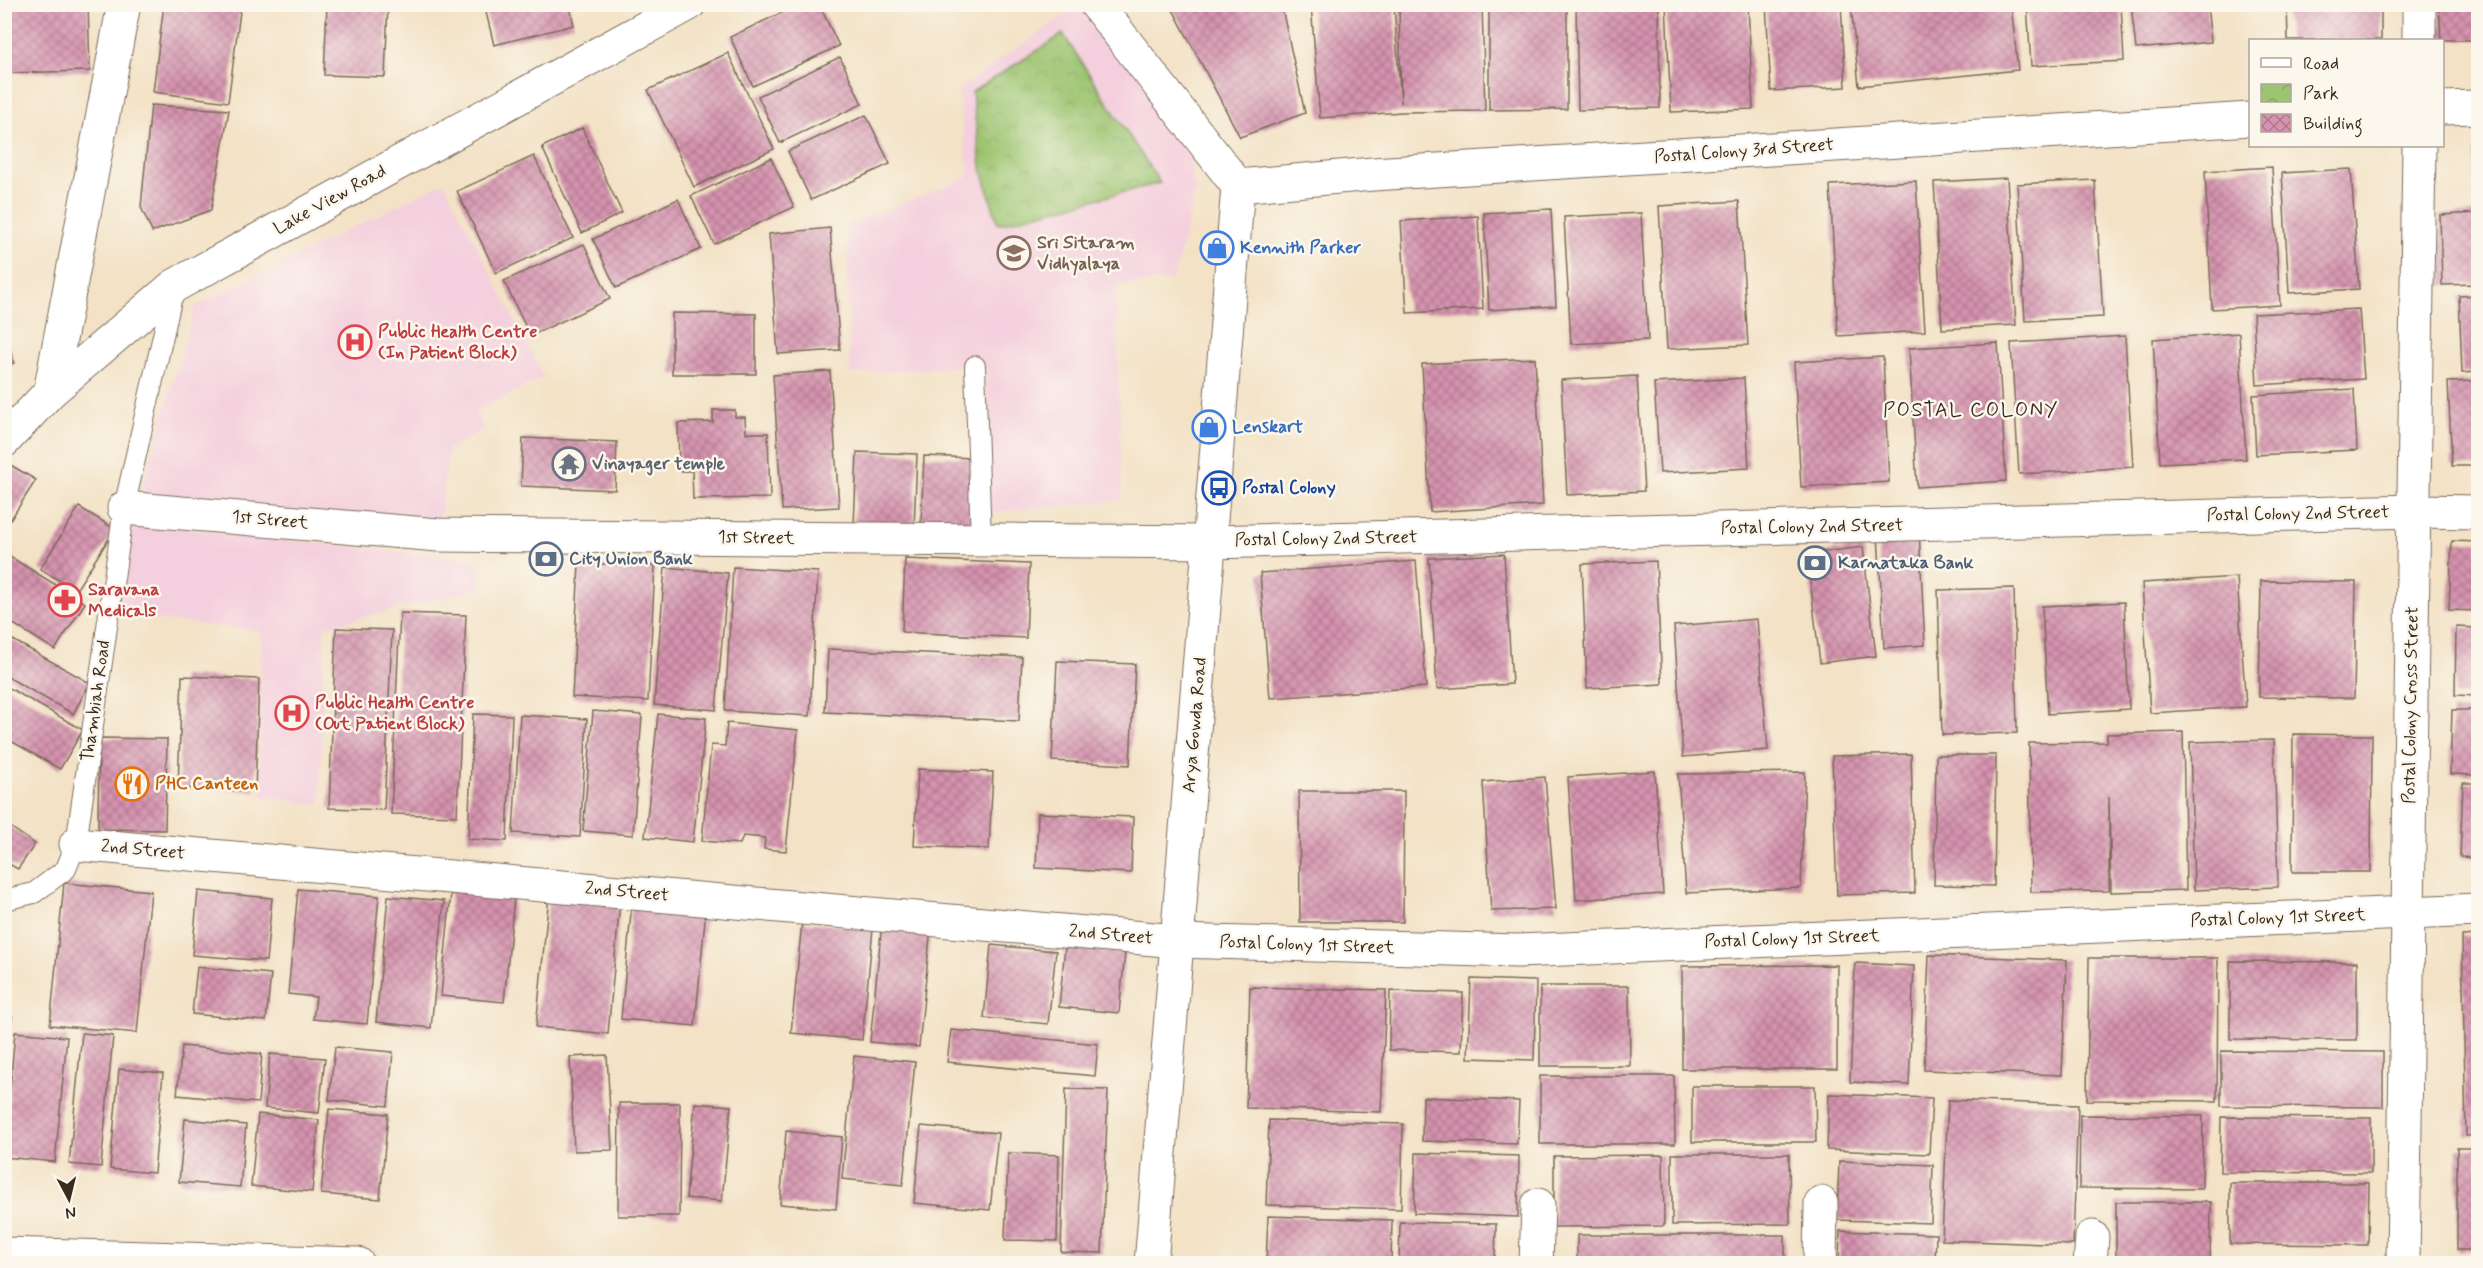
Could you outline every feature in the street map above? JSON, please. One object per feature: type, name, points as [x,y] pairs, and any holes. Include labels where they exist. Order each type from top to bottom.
[{"type":"street","points":[[50,392],[124,4]]},
{"type":"street","name":"Lake View Road","points":[[4,441],[50,392],[174,286],[688,4]]},
{"type":"street","points":[[1096,4],[1238,186]]},
{"type":"street","points":[[2419,4],[2419,39]]},
{"type":"street","points":[[2444,108],[2478,107]]},
{"type":"street","name":"Postal Colony 3rd Street","points":[[1238,186],[1373,174],[2249,119]]},
{"type":"street","name":"Postal Colony Cross Street","points":[[2403,1263],[2419,147]]},
{"type":"street","name":"Arya Gowda Road","points":[[1151,1263],[1238,186]]},
{"type":"street","name":"1st Street","points":[[124,508],[438,535],[1209,542]]},
{"type":"street","name":"Postal Colony 2nd Street","points":[[1209,542],[2415,511],[2478,512]]},
{"type":"street","name":"2nd Street","points":[[76,844],[1177,941]]},
{"type":"street","name":"Postal Colony 1st Street","points":[[1177,941],[1518,951],[2478,910]]},
{"type":"street","points":[[1820,1263],[1821,1203]]},
{"type":"street","points":[[1536,1263],[1538,1206]]},
{"type":"street","points":[[4,1254],[358,1263]]},
{"type":"lane","name":"Thambiah Road","points":[[4,900],[34,893],[66,869],[76,844],[124,508],[174,286]]},
{"type":"lane","points":[[975,366],[981,540]]},
{"type":"shaded area","name":"Sri Sitaram Vidhyalaya","points":[[1080,5],[1190,136],[1191,170],[1195,192],[1173,280],[1116,285],[1122,500],[990,512],[986,365],[850,374],[847,226],[969,177],[958,89]]},
{"type":"shaded area","name":"Public Health Centre (In Patient Block)","points":[[444,182],[544,377],[474,412],[484,429],[449,448],[438,535],[138,501],[195,307]]},
{"type":"shaded area","name":"Public Health Centre (Out Patient Block)","points":[[130,523],[478,560],[480,588],[324,627],[320,805],[260,796],[261,631],[114,615]]},
{"type":"green space","points":[[1063,34],[1160,183],[998,224],[981,166],[972,92]]},
{"type":"building","points":[[4,4],[88,4],[90,71],[4,73]]},
{"type":"building","points":[[164,4],[241,4],[228,102],[153,92]]},
{"type":"building","points":[[327,4],[388,4],[385,77],[324,75]]},
{"type":"building","points":[[484,4],[569,4],[574,25],[494,45]]},
{"type":"building","points":[[800,4],[819,4],[839,46],[753,86],[730,37]]},
{"type":"building","points":[[1170,4],[1281,4],[1305,113],[1240,137]]},
{"type":"building","points":[[1399,4],[1482,4],[1485,111],[1402,112],[1320,118],[1311,5],[1394,5],[1401,103]]},
{"type":"building","points":[[1489,4],[1567,4],[1567,109],[1489,110]]},
{"type":"building","points":[[1576,4],[1659,4],[1660,108],[1578,110]]},
{"type":"building","points":[[1666,4],[1748,4],[1753,109],[1671,112]]},
{"type":"building","points":[[1766,4],[1841,4],[1846,87],[1771,91]]},
{"type":"building","points":[[2027,4],[2121,4],[2124,61],[2031,66]]},
{"type":"building","points":[[2131,4],[2207,4],[2211,42],[2136,49]]},
{"type":"building","points":[[2287,4],[2381,4],[2381,39],[2288,39]]},
{"type":"building","points":[[2439,4],[2478,4],[2478,40],[2441,39]]},
{"type":"building","points":[[1851,5],[2011,5],[2018,70],[1859,86]]},
{"type":"building","points":[[728,53],[774,149],[694,187],[648,90]]},
{"type":"building","points":[[840,57],[862,104],[780,143],[758,96]]},
{"type":"building","points":[[151,105],[229,110],[211,210],[152,232],[141,207]]},
{"type":"building","points":[[866,115],[890,164],[811,200],[788,151]]},
{"type":"building","points":[[582,128],[622,213],[582,233],[542,147]]},
{"type":"building","points":[[2478,149],[2478,202],[2477,202],[2474,150]]},
{"type":"building","points":[[534,156],[573,238],[496,273],[457,191]]},
{"type":"building","points":[[771,158],[794,207],[714,244],[691,196]]},
{"type":"building","points":[[2272,167],[2280,305],[2212,309],[2205,171]]},
{"type":"building","points":[[2351,169],[2359,289],[2289,293],[2282,173]]},
{"type":"building","points":[[2007,178],[2016,325],[1942,329],[1934,182]]},
{"type":"building","points":[[2095,180],[2103,317],[2025,321],[2017,184]]},
{"type":"building","points":[[1916,181],[1925,331],[1838,336],[1830,185]]},
{"type":"building","points":[[678,199],[701,249],[616,288],[593,239]]},
{"type":"building","points":[[1739,201],[1748,345],[1667,349],[1659,206]]},
{"type":"building","points":[[1551,209],[1556,306],[1489,310],[1484,213]]},
{"type":"building","points":[[1641,213],[1648,340],[1571,344],[1564,217]]},
{"type":"building","points":[[2478,213],[2478,284],[2442,285],[2440,215]]},
{"type":"building","points":[[1478,216],[1483,309],[1407,313],[1401,221]]},
{"type":"building","points":[[830,228],[840,350],[778,354],[769,234]]},
{"type":"building","points":[[584,244],[610,299],[530,336],[504,281]]},
{"type":"building","points":[[2478,295],[2478,372],[2462,373],[2459,296]]},
{"type":"building","points":[[2359,309],[2364,379],[2257,385],[2253,314]]},
{"type":"building","points":[[672,313],[756,314],[756,374],[672,374]]},
{"type":"building","points":[[4,333],[14,363],[4,366]]},
{"type":"building","points":[[2239,333],[2246,459],[2160,463],[2153,339]]},
{"type":"building","points":[[2125,336],[2133,467],[2019,474],[2011,343]]},
{"type":"building","points":[[1998,343],[2006,481],[1917,487],[1909,348]]},
{"type":"building","points":[[1883,357],[1889,482],[1801,487],[1794,362]]},
{"type":"building","points":[[1535,358],[1543,505],[1430,512],[1422,364]]},
{"type":"building","points":[[830,371],[839,507],[782,510],[773,375]]},
{"type":"building","points":[[1637,376],[1644,491],[1567,495],[1561,380]]},
{"type":"building","points":[[1744,378],[1749,468],[1660,473],[1654,383]]},
{"type":"building","points":[[2478,381],[2478,466],[2452,466],[2448,382]]},
{"type":"building","points":[[2354,389],[2357,450],[2256,455],[2253,395]]},
{"type":"building","points":[[713,410],[735,410],[735,417],[745,417],[746,433],[768,433],[770,498],[693,499],[692,471],[679,471],[678,423],[713,422]]},
{"type":"building","name":"Vinayager temple","points":[[523,438],[617,442],[615,490],[521,486]]},
{"type":"building","points":[[857,452],[917,454],[914,529],[854,526]]},
{"type":"building","points":[[924,456],[974,458],[971,525],[921,523]]},
{"type":"building","points":[[4,461],[36,480],[4,530]]},
{"type":"building","points":[[79,507],[115,529],[76,590],[40,569]]},
{"type":"building","points":[[1919,531],[1925,645],[1884,648],[1878,533]]},
{"type":"building","points":[[2452,541],[2478,542],[2478,611],[2449,610]]},
{"type":"building","points":[[1863,547],[1876,656],[1820,663],[1807,554]]},
{"type":"building","points":[[4,553],[85,603],[55,650],[4,618]]},
{"type":"building","points":[[1504,554],[1512,684],[1437,689],[1429,558]]},
{"type":"building","points":[[905,559],[1029,564],[1026,638],[902,632]]},
{"type":"building","points":[[1416,561],[1426,687],[1270,698],[1260,573]]},
{"type":"building","points":[[1656,561],[1662,684],[1587,688],[1582,564]]},
{"type":"building","points":[[579,563],[655,566],[648,701],[572,697]]},
{"type":"building","points":[[665,567],[728,573],[716,710],[654,705]]},
{"type":"building","points":[[733,567],[818,572],[810,716],[725,711]]},
{"type":"building","points":[[2237,577],[2246,707],[2150,713],[2142,583]]},
{"type":"building","points":[[2261,581],[2356,582],[2354,698],[2259,697]]},
{"type":"building","points":[[2014,588],[2017,733],[1942,735],[1938,590]]},
{"type":"building","points":[[2124,602],[2129,709],[2048,714],[2042,606]]},
{"type":"building","points":[[400,613],[466,615],[457,816],[391,814]]},
{"type":"building","points":[[1757,619],[1768,750],[1683,757],[1674,626]]},
{"type":"building","points":[[2456,627],[2478,628],[2478,696],[2455,695]]},
{"type":"building","points":[[336,628],[392,630],[384,810],[329,808]]},
{"type":"building","points":[[4,635],[90,683],[73,714],[4,675]]},
{"type":"building","points":[[828,649],[1022,657],[1019,721],[825,712]]},
{"type":"building","points":[[1057,661],[1135,664],[1130,765],[1052,761]]},
{"type":"building","points":[[182,676],[259,679],[255,791],[178,788]]},
{"type":"building","points":[[4,685],[83,730],[60,769],[4,737]]},
{"type":"building","points":[[2452,710],[2478,710],[2478,775],[2450,774]]},
{"type":"building","points":[[593,711],[642,715],[633,835],[583,831]]},
{"type":"building","points":[[473,714],[512,715],[507,841],[468,839]]},
{"type":"building","points":[[658,714],[706,718],[693,842],[645,837]]},
{"type":"building","points":[[520,715],[587,719],[580,837],[513,833]]},
{"type":"building","points":[[727,723],[798,730],[786,851],[764,849],[765,838],[743,836],[740,844],[702,841],[711,745],[725,746]]},
{"type":"building","points":[[2183,732],[2186,890],[2111,892],[2109,797],[2109,891],[2031,892],[2029,743],[2107,742],[2107,734]]},
{"type":"building","points":[[2293,734],[2372,735],[2371,872],[2292,872]]},
{"type":"building","name":"PHC Canteen","points":[[99,738],[167,739],[165,830],[98,829]]},
{"type":"building","points":[[2274,740],[2278,887],[2194,890],[2190,742]]},
{"type":"building","points":[[1911,754],[1915,893],[1837,895],[1832,756]]},
{"type":"building","points":[[1936,755],[1996,755],[1994,886],[1934,885]]},
{"type":"building","points":[[918,769],[993,772],[989,849],[914,846]]},
{"type":"building","points":[[1655,771],[1663,894],[1576,900],[1568,777]]},
{"type":"building","points":[[1805,772],[1801,888],[1686,893],[1678,774]]},
{"type":"building","points":[[1545,777],[1556,909],[1491,911],[1483,782]]},
{"type":"building","points":[[2463,783],[2478,783],[2478,858],[2460,857]]},
{"type":"building","points":[[1299,791],[1404,791],[1403,922],[1300,922]]},
{"type":"building","points":[[1038,813],[1133,817],[1131,873],[1036,868]]},
{"type":"building","points":[[6,824],[35,844],[18,869],[7,863],[4,866]]},
{"type":"building","points":[[452,882],[515,887],[504,1002],[441,996]]},
{"type":"building","points":[[64,883],[151,891],[137,1033],[50,1025]]},
{"type":"building","points":[[298,889],[379,896],[367,1024],[313,1019],[316,997],[288,994]]},
{"type":"building","points":[[198,891],[272,898],[266,961],[192,955]]},
{"type":"building","points":[[549,895],[620,902],[608,1034],[536,1027]]},
{"type":"building","points":[[388,896],[444,901],[431,1028],[376,1022]]},
{"type":"building","points":[[632,902],[706,909],[695,1026],[621,1019]]},
{"type":"building","points":[[802,922],[873,929],[862,1040],[791,1033]]},
{"type":"building","points":[[882,923],[931,927],[919,1047],[870,1042]]},
{"type":"building","points":[[2478,935],[2478,1135],[2466,1136],[2462,936]]},
{"type":"building","points":[[991,945],[1056,951],[1048,1024],[984,1018]]},
{"type":"building","points":[[1065,947],[1125,953],[1119,1013],[1059,1007]]},
{"type":"building","points":[[1929,955],[2067,960],[2062,1075],[1924,1070]]},
{"type":"building","points":[[2089,958],[2218,958],[2217,1101],[2087,1100]]},
{"type":"building","points":[[2230,961],[2357,962],[2357,1040],[2230,1039]]},
{"type":"building","points":[[1855,963],[1914,966],[1909,1085],[1850,1082]]},
{"type":"building","points":[[1837,965],[1837,1069],[1682,1069],[1682,966]]},
{"type":"building","points":[[197,967],[271,974],[266,1021],[192,1014]]},
{"type":"building","points":[[1471,979],[1536,981],[1534,1060],[1468,1058]]},
{"type":"building","points":[[1540,986],[1629,986],[1630,1066],[1540,1066]]},
{"type":"building","points":[[1250,987],[1386,990],[1381,1112],[1246,1108]]},
{"type":"building","points":[[1390,991],[1463,993],[1461,1052],[1389,1050]]},
{"type":"building","points":[[4,1014],[12,1016],[6,1051],[4,1051]]},
{"type":"building","points":[[951,1030],[1098,1044],[1095,1076],[947,1062]]},
{"type":"building","points":[[15,1032],[67,1037],[55,1162],[4,1157]]},
{"type":"building","points":[[82,1033],[113,1036],[101,1167],[69,1164]]},
{"type":"building","points":[[182,1046],[262,1054],[258,1103],[177,1095]]},
{"type":"building","points":[[335,1047],[393,1052],[388,1106],[329,1100]]},
{"type":"building","points":[[2221,1051],[2383,1052],[2383,1107],[2221,1106]]},
{"type":"building","points":[[270,1054],[325,1058],[319,1113],[265,1108]]},
{"type":"building","points":[[607,1055],[612,1150],[574,1151],[570,1057]]},
{"type":"building","points":[[854,1056],[915,1062],[903,1185],[842,1179]]},
{"type":"building","points":[[119,1069],[163,1073],[154,1173],[110,1169]]},
{"type":"building","points":[[1540,1076],[1674,1076],[1675,1144],[1540,1144]]},
{"type":"building","points":[[1692,1086],[1815,1086],[1816,1142],[1692,1142]]},
{"type":"building","points":[[1066,1089],[1108,1090],[1102,1253],[1061,1252]]},
{"type":"building","points":[[1829,1094],[1932,1098],[1929,1154],[1827,1150]]},
{"type":"building","points":[[1423,1097],[1519,1101],[1517,1144],[1422,1141]]},
{"type":"building","points":[[1948,1100],[2078,1105],[2073,1245],[1942,1240]]},
{"type":"building","points":[[619,1103],[680,1103],[679,1216],[618,1216]]},
{"type":"building","points":[[695,1103],[731,1106],[722,1201],[686,1198]]},
{"type":"building","points":[[329,1109],[388,1114],[380,1199],[321,1194]]},
{"type":"building","points":[[258,1114],[319,1120],[312,1192],[251,1186]]},
{"type":"building","points":[[2080,1115],[2203,1116],[2202,1189],[2079,1188]]},
{"type":"building","points":[[2221,1117],[2371,1118],[2371,1173],[2220,1172]]},
{"type":"building","points":[[185,1119],[246,1125],[240,1187],[179,1182]]},
{"type":"building","points":[[1269,1120],[1403,1124],[1401,1209],[1266,1205]]},
{"type":"building","points":[[921,1126],[998,1133],[990,1210],[914,1203]]},
{"type":"building","points":[[786,1131],[842,1137],[836,1209],[780,1204]]},
{"type":"building","points":[[2457,1148],[2478,1148],[2478,1250],[2457,1250]]},
{"type":"building","points":[[1008,1153],[1059,1155],[1057,1241],[1005,1240]]},
{"type":"building","points":[[1416,1153],[1519,1156],[1518,1217],[1414,1213]]},
{"type":"building","points":[[1672,1154],[1789,1154],[1790,1224],[1672,1225]]},
{"type":"building","points":[[1663,1155],[1664,1226],[1554,1227],[1554,1156]]},
{"type":"building","points":[[1839,1161],[1933,1165],[1931,1223],[1837,1220]]},
{"type":"building","points":[[2230,1183],[2369,1183],[2368,1245],[2230,1244]]},
{"type":"building","points":[[2116,1202],[2211,1202],[2210,1264],[2116,1264]]},
{"type":"building","points":[[1268,1216],[1392,1220],[1391,1264],[1266,1264]]},
{"type":"building","points":[[1400,1222],[1496,1224],[1495,1264],[1399,1264]]},
{"type":"building","points":[[1840,1231],[1936,1234],[1935,1264],[1839,1264]]},
{"type":"building","points":[[1577,1235],[1785,1235],[1785,1264],[1577,1264]]},
{"type":"place","name":"Kennith Parker","points":[[1217,248]]},
{"type":"place","name":"Sri Sitaram Vidhyalaya","points":[[1014,253]]},
{"type":"place","name":"Public Health Centre (In Patient Block)","points":[[355,342]]},
{"type":"place","name":"Lenskart","points":[[1209,427]]},
{"type":"place","name":"Vinayager temple","points":[[569,464]]},
{"type":"place","name":"Postal Colony","points":[[1219,488]]},
{"type":"place","name":"City Union Bank","points":[[546,559]]},
{"type":"place","name":"Karnataka Bank","points":[[1815,563]]},
{"type":"place","name":"Saravana Medicals","points":[[65,600]]},
{"type":"place","name":"Public Health Centre (Out Patient Block)","points":[[292,713]]},
{"type":"place","name":"PHC Canteen","points":[[132,784]]},
{"type":"district","name":"POSTAL COLONY","points":[[1971,410]]}]
